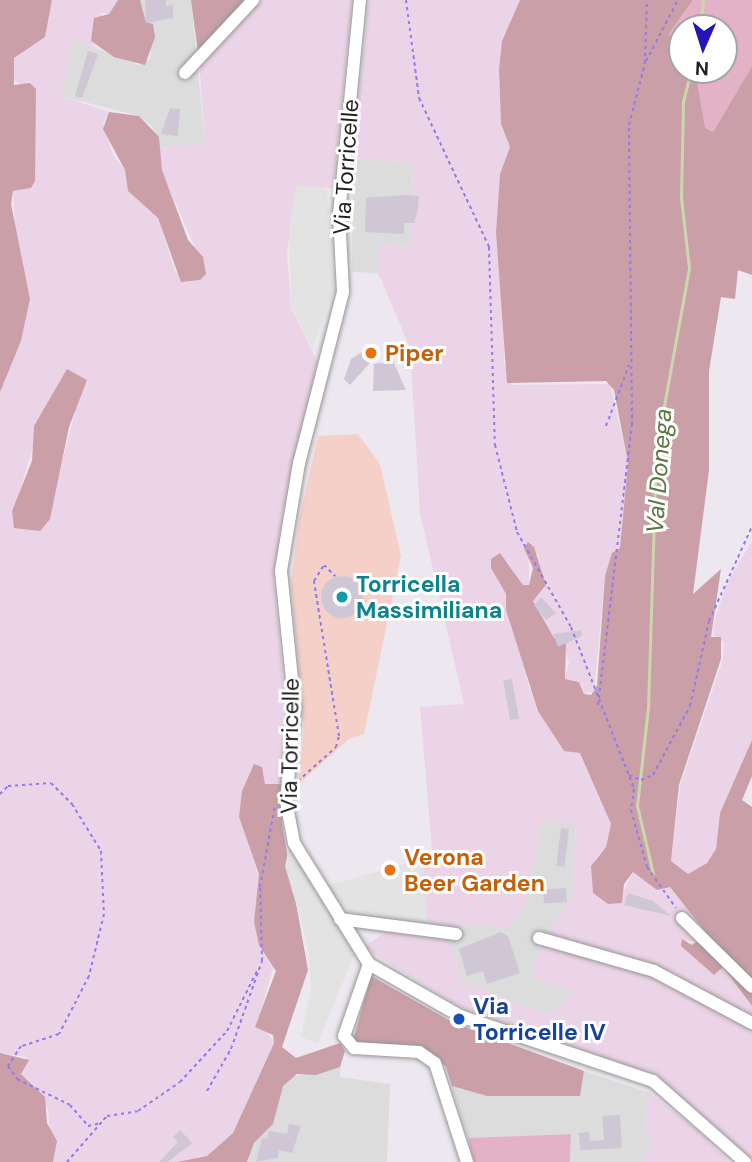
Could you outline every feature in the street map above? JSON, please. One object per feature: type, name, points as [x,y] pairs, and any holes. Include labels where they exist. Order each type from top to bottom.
[{"type":"street","points":[[185,73],[253,0]]},
{"type":"street","name":"Via Torricelle","points":[[360,0],[339,213],[343,292],[299,463],[281,571],[295,708],[286,789],[294,844],[369,964],[460,1016],[653,1081],[745,1162]]},
{"type":"street","points":[[682,918],[752,987]]},
{"type":"street","points":[[340,919],[456,934]]},
{"type":"street","points":[[538,938],[654,971],[752,1023]]},
{"type":"street","points":[[369,964],[344,1036],[354,1048],[419,1052],[435,1063],[467,1162]]},
{"type":"path","points":[[406,0],[419,98],[489,247],[495,445],[517,532],[571,627],[598,706],[634,789],[631,810],[647,867],[682,918]]},
{"type":"path","points":[[598,706],[632,425],[629,365],[629,125],[645,63],[647,0]]},
{"type":"path","points":[[645,63],[678,0]]},
{"type":"path","points":[[606,426],[629,365]]},
{"type":"path","points":[[628,775],[641,780],[653,775],[690,706],[709,621],[752,526]]},
{"type":"path","points":[[208,1091],[231,1049],[262,961],[263,851],[270,811],[286,789],[336,747],[339,736],[314,581],[324,565],[335,576]]},
{"type":"path","points":[[0,794],[8,786],[51,783],[72,804],[101,851],[104,914],[89,976],[59,1034],[21,1046],[8,1066],[17,1079],[70,1105],[88,1126],[101,1123]]},
{"type":"path","points":[[66,1162],[107,1116],[138,1111],[180,1082],[228,1031],[262,961]]},
{"type":"shaded area","points":[[0,0],[52,0],[45,37],[14,58],[14,85],[30,83],[36,89],[35,181],[31,188],[13,191],[11,204],[30,299],[21,341],[0,392]]},
{"type":"shaded area","points":[[52,0],[118,0],[109,14],[102,13],[91,41],[95,47],[74,40],[61,96],[109,112],[103,123],[113,155],[125,170],[128,191],[158,218],[176,274],[199,256],[161,170],[159,147],[205,143],[199,60],[258,0],[352,0],[333,188],[297,187],[287,253],[291,307],[319,365],[282,516],[274,581],[287,728],[281,784],[265,784],[263,773],[242,791],[239,817],[259,874],[275,962],[258,1020],[274,1042],[233,1133],[207,1156],[177,1162],[53,1162],[48,1110],[35,1086],[21,1074],[26,1057],[0,1053],[0,392],[21,341],[30,299],[16,244],[13,191],[31,188],[35,171],[33,113],[24,86],[12,79],[14,58],[29,44]],"holes":[[[67,369],[75,412],[57,483],[19,493],[45,407]]]},
{"type":"shaded area","points":[[118,0],[140,0],[146,22],[153,24],[155,37],[145,65],[114,57],[91,41],[94,18],[109,14]]},
{"type":"shaded area","points":[[140,0],[191,0],[205,144],[159,147],[152,126],[139,116],[61,96],[74,39],[138,65],[150,59],[152,41]]},
{"type":"shaded area","points":[[191,0],[258,0],[199,60]]},
{"type":"shaded area","points":[[369,0],[520,0],[502,41],[499,69],[501,124],[510,147],[500,174],[496,232],[506,322],[504,363],[512,385],[610,384],[628,463],[620,548],[605,576],[594,691],[584,694],[582,685],[565,679],[569,663],[562,640],[554,638],[535,606],[533,600],[544,589],[538,554],[529,555],[529,585],[523,585],[506,560],[498,581],[506,594],[529,687],[564,751],[580,752],[611,824],[606,847],[594,860],[599,895],[602,900],[622,894],[633,872],[661,889],[670,887],[707,934],[703,943],[686,940],[681,946],[714,975],[723,967],[752,1006],[752,1160],[661,1080],[462,1008],[363,947],[388,931],[414,862],[432,850],[420,707],[464,704],[420,513],[410,348],[378,273],[379,245],[410,247],[413,163],[353,158]],"holes":[[[541,822],[576,823],[572,899],[541,944],[534,977],[574,992],[549,1016],[461,981],[450,939],[471,924],[508,928],[525,905]]]},
{"type":"shaded area","points":[[520,0],[693,0],[683,14],[668,14],[668,84],[697,84],[705,128],[713,132],[752,66],[752,275],[738,270],[735,299],[721,297],[709,371],[709,470],[693,594],[721,569],[711,637],[721,637],[721,659],[679,785],[671,861],[688,874],[707,863],[716,849],[720,813],[752,740],[752,776],[742,800],[752,807],[752,1006],[723,967],[714,975],[681,946],[682,939],[692,945],[707,934],[670,887],[657,890],[633,872],[624,884],[622,903],[608,904],[593,893],[591,866],[606,847],[611,824],[580,753],[564,751],[538,711],[506,610],[506,594],[491,568],[491,559],[500,553],[523,585],[529,585],[533,568],[524,548],[528,542],[534,547],[546,585],[533,601],[554,638],[566,642],[565,679],[579,682],[584,694],[591,695],[597,686],[605,576],[612,553],[620,548],[628,463],[614,390],[606,381],[507,383],[496,232],[500,174],[510,147],[501,124],[499,69],[502,41]]},
{"type":"shaded area","points":[[693,0],[752,0],[752,66],[713,132],[704,128],[697,84],[738,84],[738,14],[683,14]]},
{"type":"shaded area","points":[[109,112],[139,116],[159,137],[162,170],[188,240],[203,257],[206,274],[200,280],[181,282],[158,218],[128,191],[125,170],[103,129]]},
{"type":"shaded area","points":[[353,158],[413,163],[410,247],[379,245],[378,273],[352,272]]},
{"type":"shaded area","points":[[297,185],[327,189],[333,292],[312,349],[291,305],[289,226]]},
{"type":"shaded area","points":[[67,369],[87,380],[69,427],[50,519],[40,531],[14,528],[12,511],[32,461],[34,426]]},
{"type":"shaded area","points":[[358,434],[380,464],[401,556],[364,734],[349,739],[298,785],[304,729],[291,582],[299,520],[318,436]]},
{"type":"shaded area","points":[[752,541],[752,740],[720,813],[716,849],[707,863],[688,874],[671,861],[680,786],[723,659],[724,642],[713,635],[714,621],[727,583]]},
{"type":"shaded area","points":[[254,764],[262,767],[265,784],[281,784],[282,825],[308,970],[282,1047],[296,1058],[340,1043],[345,1051],[340,1067],[316,1075],[297,1074],[283,1086],[273,1124],[254,1143],[247,1162],[177,1162],[207,1156],[233,1133],[274,1043],[273,1035],[255,1027],[276,971],[259,945],[254,922],[259,874],[239,817],[242,791]]},
{"type":"shaded area","points":[[541,822],[576,823],[572,900],[541,944],[575,992],[548,1016],[461,981],[449,939],[471,924],[525,905]]},
{"type":"shaded area","points":[[290,843],[354,955],[318,1043],[301,1037],[311,988],[308,945],[285,866]]},
{"type":"shaded area","points":[[422,859],[428,928],[358,920],[326,886]]},
{"type":"shaded area","points":[[371,976],[454,1023],[584,1071],[580,1096],[487,1096],[452,1086],[446,1067],[432,1053],[358,1044],[354,1037]]},
{"type":"shaded area","points":[[0,1053],[29,1060],[21,1074],[45,1097],[47,1123],[57,1141],[53,1162],[0,1162]]},
{"type":"shaded area","points":[[340,1067],[340,1077],[390,1084],[387,1162],[247,1162],[254,1143],[273,1124],[282,1086],[291,1077]]},
{"type":"shaded area","points":[[584,1071],[650,1093],[645,1123],[652,1144],[641,1162],[570,1162],[571,1134],[468,1138],[452,1086],[487,1096],[580,1095]]},
{"type":"shaded area","points":[[650,1093],[697,1130],[729,1162],[641,1162],[651,1144],[645,1123]]},
{"type":"shaded area","points":[[571,1134],[570,1162],[474,1162],[468,1138]]},
{"type":"building","points":[[145,0],[166,0],[166,6],[173,5],[173,18],[146,23]]},
{"type":"building","points":[[88,51],[98,54],[82,98],[75,96]]},
{"type":"building","points":[[170,108],[180,109],[178,136],[161,134]]},
{"type":"building","points":[[419,196],[414,223],[404,223],[404,234],[365,232],[366,198]]},
{"type":"building","points":[[368,348],[373,350],[369,364],[350,385],[344,379],[351,359]]},
{"type":"building","points":[[393,361],[406,390],[373,391],[374,364]]},
{"type":"building","name":"Torricella Massimiliana","points":[[342,576],[357,582],[363,597],[357,612],[342,618],[327,612],[321,597],[327,582]]},
{"type":"building","points":[[541,597],[556,613],[546,620],[534,605]]},
{"type":"building","points":[[581,630],[582,636],[558,647],[553,634]]},
{"type":"building","points":[[512,679],[519,718],[510,720],[503,681]]},
{"type":"building","points":[[561,828],[569,829],[564,867],[556,866]]},
{"type":"building","points":[[566,888],[567,902],[544,904],[543,890]]},
{"type":"building","points":[[628,893],[653,901],[671,916],[624,905]]},
{"type":"building","points":[[501,932],[508,936],[520,973],[487,984],[483,971],[467,976],[459,949]]},
{"type":"building","points":[[620,1115],[622,1148],[580,1150],[579,1133],[589,1132],[590,1141],[604,1140],[602,1116]]},
{"type":"building","points":[[289,1124],[301,1126],[292,1153],[279,1150],[278,1158],[256,1162],[262,1138],[267,1139],[269,1131],[287,1134]]},
{"type":"building","points":[[180,1130],[192,1143],[168,1162],[159,1162],[178,1142],[173,1137]]},
{"type":"waterway","name":"Val Donega","points":[[702,14],[703,0]]},
{"type":"waterway","name":"Val Donega","points":[[653,874],[637,806],[648,708],[656,450],[689,268],[681,198],[683,102],[688,84]]},
{"type":"place","name":"Piper","points":[[371,353]]},
{"type":"place","name":"Torricella Massimiliana","points":[[342,597]]},
{"type":"place","name":"Verona Beer Garden","points":[[390,870]]},
{"type":"place","name":"Via Torricelle IV","points":[[459,1019]]}]
